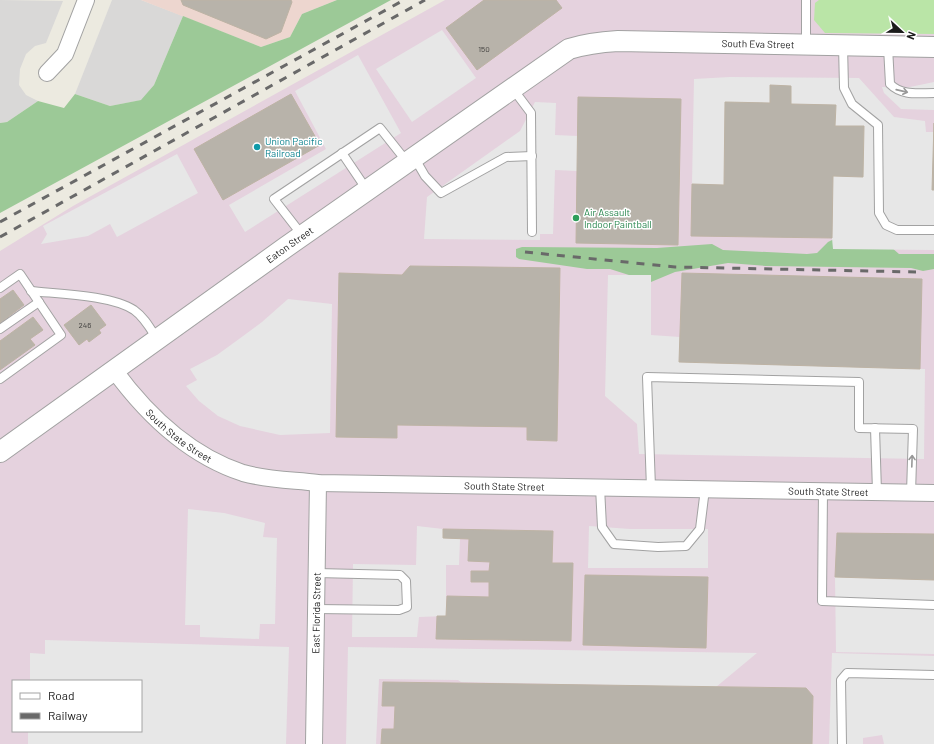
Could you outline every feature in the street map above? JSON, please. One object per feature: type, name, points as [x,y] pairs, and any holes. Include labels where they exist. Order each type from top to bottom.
[{"type":"street","points":[[47,73],[64,54],[86,0]]},
{"type":"street","name":"South Eva Street","points":[[583,44],[618,41],[934,47]]},
{"type":"street","name":"Eaton Street","points":[[0,452],[302,235],[569,49],[583,44]]},
{"type":"street","name":"South State Street","points":[[114,370],[133,395],[158,422],[177,438],[199,452],[243,473],[264,478],[318,483],[934,493]]},
{"type":"street","name":"East Florida Street","points":[[314,744],[318,483]]},
{"type":"lane","points":[[806,0],[806,45]]},
{"type":"lane","points":[[843,45],[844,88],[852,104],[878,125],[879,213],[886,225],[897,230],[934,230]]},
{"type":"lane","points":[[888,46],[890,84],[896,91],[911,93],[934,93]]},
{"type":"lane","points":[[513,88],[532,113],[532,232]]},
{"type":"lane","points":[[302,235],[274,199],[380,128],[441,193],[506,157],[532,156]]},
{"type":"lane","points":[[342,153],[367,190]]},
{"type":"lane","points":[[0,288],[20,274],[61,335],[0,379]]},
{"type":"lane","points":[[31,290],[104,299],[122,303],[144,319],[157,339]]},
{"type":"lane","points":[[0,329],[39,302]]},
{"type":"lane","points":[[651,488],[647,377],[859,382],[859,428],[913,429],[911,492]]},
{"type":"lane","points":[[875,428],[877,492]]},
{"type":"lane","points":[[600,487],[602,527],[614,544],[658,547],[686,546],[693,539],[700,529],[704,489]]},
{"type":"lane","points":[[823,491],[822,602],[934,605]]},
{"type":"lane","points":[[316,608],[399,610],[407,607],[406,581],[400,575],[317,572]]},
{"type":"lane","points":[[842,744],[841,680],[847,673],[934,675]]},
{"type":"shaded area","points":[[0,0],[63,1],[46,43],[35,46],[26,54],[20,69],[19,85],[26,95],[38,101],[7,122],[0,123]]},
{"type":"shaded area","points":[[112,0],[141,0],[183,16],[154,85],[142,100],[110,106],[75,94]]},
{"type":"shaded area","points":[[141,0],[337,0],[302,14],[290,37],[261,47]]},
{"type":"shaded area","points":[[445,0],[934,0],[934,744],[0,744],[0,251],[73,206]]},
{"type":"shaded area","points":[[442,30],[476,78],[412,122],[376,69]]},
{"type":"shaded area","points":[[358,55],[401,133],[245,232],[229,205],[326,149],[295,91]]},
{"type":"shaded area","points":[[730,77],[859,78],[894,117],[925,121],[926,132],[934,132],[932,190],[934,190],[934,250],[833,249],[833,176],[863,177],[863,126],[835,126],[835,105],[791,104],[791,86],[770,85],[770,103],[725,103],[724,185],[692,184],[694,79]]},
{"type":"shaded area","points":[[934,82],[934,110],[901,109],[884,93],[882,87],[905,88]]},
{"type":"shaded area","points":[[535,102],[556,103],[555,135],[578,136],[577,171],[555,170],[553,234],[540,234],[540,240],[424,239],[427,197],[520,131]]},
{"type":"shaded area","points":[[177,154],[198,193],[117,237],[110,224],[88,236],[41,244],[47,234],[43,226]]},
{"type":"shaded area","points":[[608,275],[651,275],[651,335],[680,337],[679,362],[925,369],[924,459],[639,454],[637,424],[605,396]]},
{"type":"shaded area","points":[[288,299],[332,304],[330,433],[280,435],[240,426],[218,416],[199,401],[186,386],[197,380],[190,369],[217,355],[262,322]]},
{"type":"shaded area","points":[[188,509],[224,513],[265,523],[263,537],[277,538],[275,624],[260,624],[259,639],[200,637],[200,625],[185,625]]},
{"type":"shaded area","points":[[417,526],[443,529],[443,538],[460,539],[459,565],[446,565],[446,616],[419,617],[417,637],[352,637],[353,564],[416,565]]},
{"type":"shaded area","points":[[589,526],[630,529],[708,529],[708,568],[588,568]]},
{"type":"shaded area","points":[[835,577],[934,580],[934,654],[836,652]]},
{"type":"shaded area","points":[[45,640],[289,647],[286,744],[28,744],[28,732],[142,732],[142,680],[30,680],[30,653],[45,654]]},
{"type":"shaded area","points":[[348,647],[757,653],[716,687],[379,679],[376,744],[346,744]]},
{"type":"shaded area","points":[[832,653],[934,656],[934,744],[884,744],[882,735],[863,738],[863,744],[829,744]]},
{"type":"green space","points":[[337,0],[391,0],[0,213],[0,123],[7,122],[38,101],[64,108],[75,94],[110,106],[141,100],[154,85],[183,16],[261,47],[290,37],[302,14]]},
{"type":"green space","points":[[819,0],[934,0],[934,34],[825,33],[814,20],[815,3]]},
{"type":"green space","points":[[836,238],[891,247],[899,254],[934,254],[934,269],[923,271],[911,268],[766,266],[728,263],[675,272],[651,282],[610,269],[587,269],[519,259],[516,257],[516,249],[522,247],[657,248],[712,244],[723,250],[807,254],[817,253],[828,242]]},
{"type":"building","points":[[181,0],[291,0],[292,2],[281,32],[266,39],[183,5]]},
{"type":"building","points":[[484,0],[556,0],[562,8],[477,70],[446,28]]},
{"type":"building","points":[[770,85],[791,86],[791,104],[836,105],[835,126],[864,126],[863,177],[833,176],[832,238],[691,236],[692,184],[724,185],[725,102],[770,103]]},
{"type":"building","name":"Union Pacific Railroad","points":[[291,94],[320,145],[223,200],[194,149]]},
{"type":"building","points":[[578,97],[681,99],[678,245],[576,243]]},
{"type":"building","points":[[934,123],[934,190],[932,190]]},
{"type":"building","points":[[410,266],[560,268],[557,441],[527,440],[527,427],[397,425],[397,438],[336,437],[339,273],[402,275]]},
{"type":"building","points":[[682,273],[922,279],[920,369],[679,362]]},
{"type":"building","points":[[13,290],[24,305],[0,323],[0,299]]},
{"type":"building","points":[[91,305],[106,325],[99,330],[101,333],[89,342],[87,339],[79,345],[64,325]]},
{"type":"building","points":[[33,317],[43,330],[30,339],[35,345],[0,370],[0,341]]},
{"type":"building","points":[[443,529],[553,531],[552,563],[573,563],[571,641],[436,639],[437,616],[446,616],[447,596],[489,597],[489,582],[471,582],[471,571],[489,571],[490,562],[468,561],[469,539],[443,538]]},
{"type":"building","points":[[837,533],[934,534],[934,580],[835,577]]},
{"type":"building","points":[[585,575],[708,577],[706,648],[583,645]]},
{"type":"building","points":[[383,682],[806,688],[813,696],[812,744],[381,744],[382,729],[394,729],[395,706],[382,706]]},
{"type":"railway","points":[[0,222],[404,0]]},
{"type":"railway","points":[[0,237],[425,0]]},
{"type":"railway","points":[[525,252],[675,267],[916,272]]},
{"type":"place","name":"Union Pacific Railroad","points":[[257,147]]},
{"type":"place","name":"Air Assault Indoor Paintball","points":[[576,218]]}]
